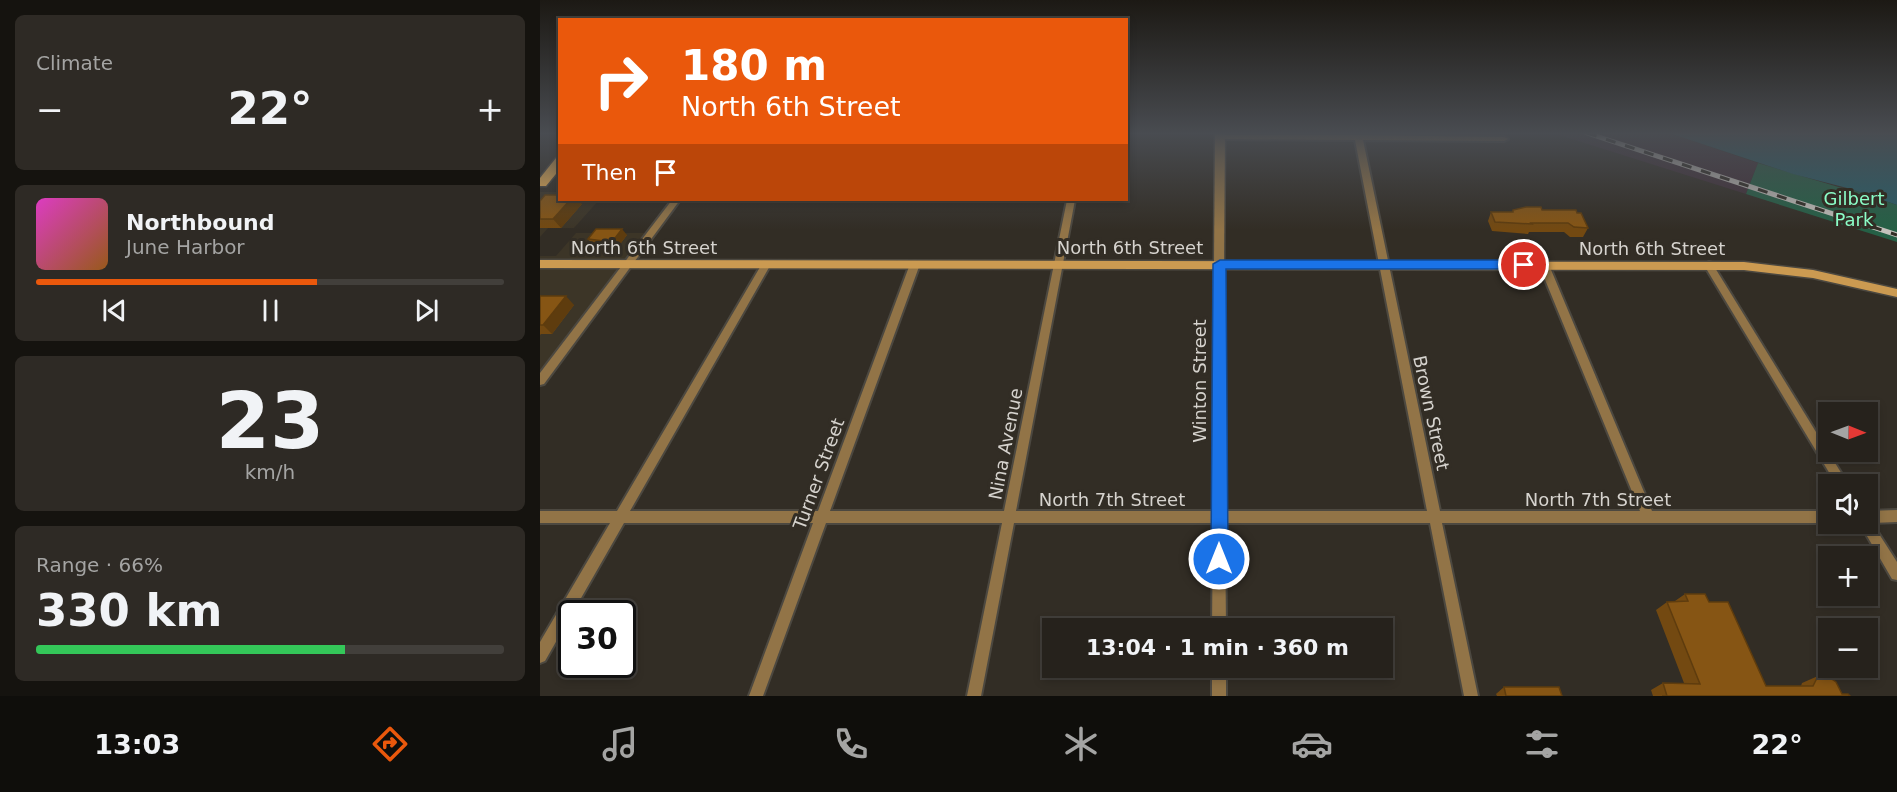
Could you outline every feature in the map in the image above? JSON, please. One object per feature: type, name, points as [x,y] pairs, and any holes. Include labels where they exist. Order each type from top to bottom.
[{"type":"main road","points":[[541,184],[558,165]]},
{"type":"main road","name":"North 6th Street","points":[[540,264],[1709,265],[1744,266],[1813,274],[1897,293]]},
{"type":"street","name":"Winton Street","points":[[1219,618],[1221,165]]},
{"type":"street","name":"Brown Street","points":[[1363,165],[1471,696]]},
{"type":"street","points":[[540,381],[675,201]]},
{"type":"street","name":"Nina Avenue","points":[[974,696],[1071,201]]},
{"type":"street","points":[[540,656],[766,264]]},
{"type":"street","name":"Turner Street","points":[[756,696],[915,264]]},
{"type":"street","points":[[1544,265],[1649,518]]},
{"type":"street","points":[[1709,265],[1836,474]]},
{"type":"street","points":[[1878,517],[1897,516]]},
{"type":"street","name":"North 7th Street","points":[[540,517],[1435,519],[1818,517]]},
{"type":"street","points":[[1872,534],[1897,574]]},
{"type":"street","points":[[1219,678],[1219,696]]},
{"type":"shaded area","points":[[1656,165],[1757,165],[1746,194]]},
{"type":"shaded area","points":[[540,192],[558,192],[558,201],[598,201],[574,228],[548,228],[540,237]]},
{"type":"shaded area","points":[[576,233],[649,233],[546,371],[540,371],[540,256],[556,256]]},
{"type":"green space","name":"Gilbert Park","points":[[1757,165],[1766,165],[1851,189],[1897,205],[1897,242],[1746,194]]},
{"type":"water","points":[[1767,165],[1897,165],[1897,205],[1851,189]]},
{"type":"building","points":[[545,195],[558,195],[558,201],[569,201],[553,219],[540,219],[540,201]]},
{"type":"building","points":[[1541,207],[1542,210],[1576,210],[1577,213],[1581,213],[1588,228],[1574,227],[1568,223],[1495,222],[1491,212],[1513,212],[1513,210]]},
{"type":"building","points":[[596,229],[622,229],[612,242],[588,239]]},
{"type":"building","points":[[540,296],[566,296],[543,325],[540,325]]},
{"type":"building","points":[[1685,594],[1705,594],[1709,602],[1728,602],[1766,686],[1813,686],[1818,676],[1818,678],[1830,678],[1836,682],[1842,694],[1850,696],[1667,696],[1663,683],[1700,684],[1667,602],[1688,601]]},
{"type":"building","points":[[1504,687],[1559,687],[1562,696],[1506,696]]},
{"type":"railway","points":[[1686,165],[1897,235]]},
{"type":"route","points":[[1219,559],[1220,264],[1524,265]]}]
